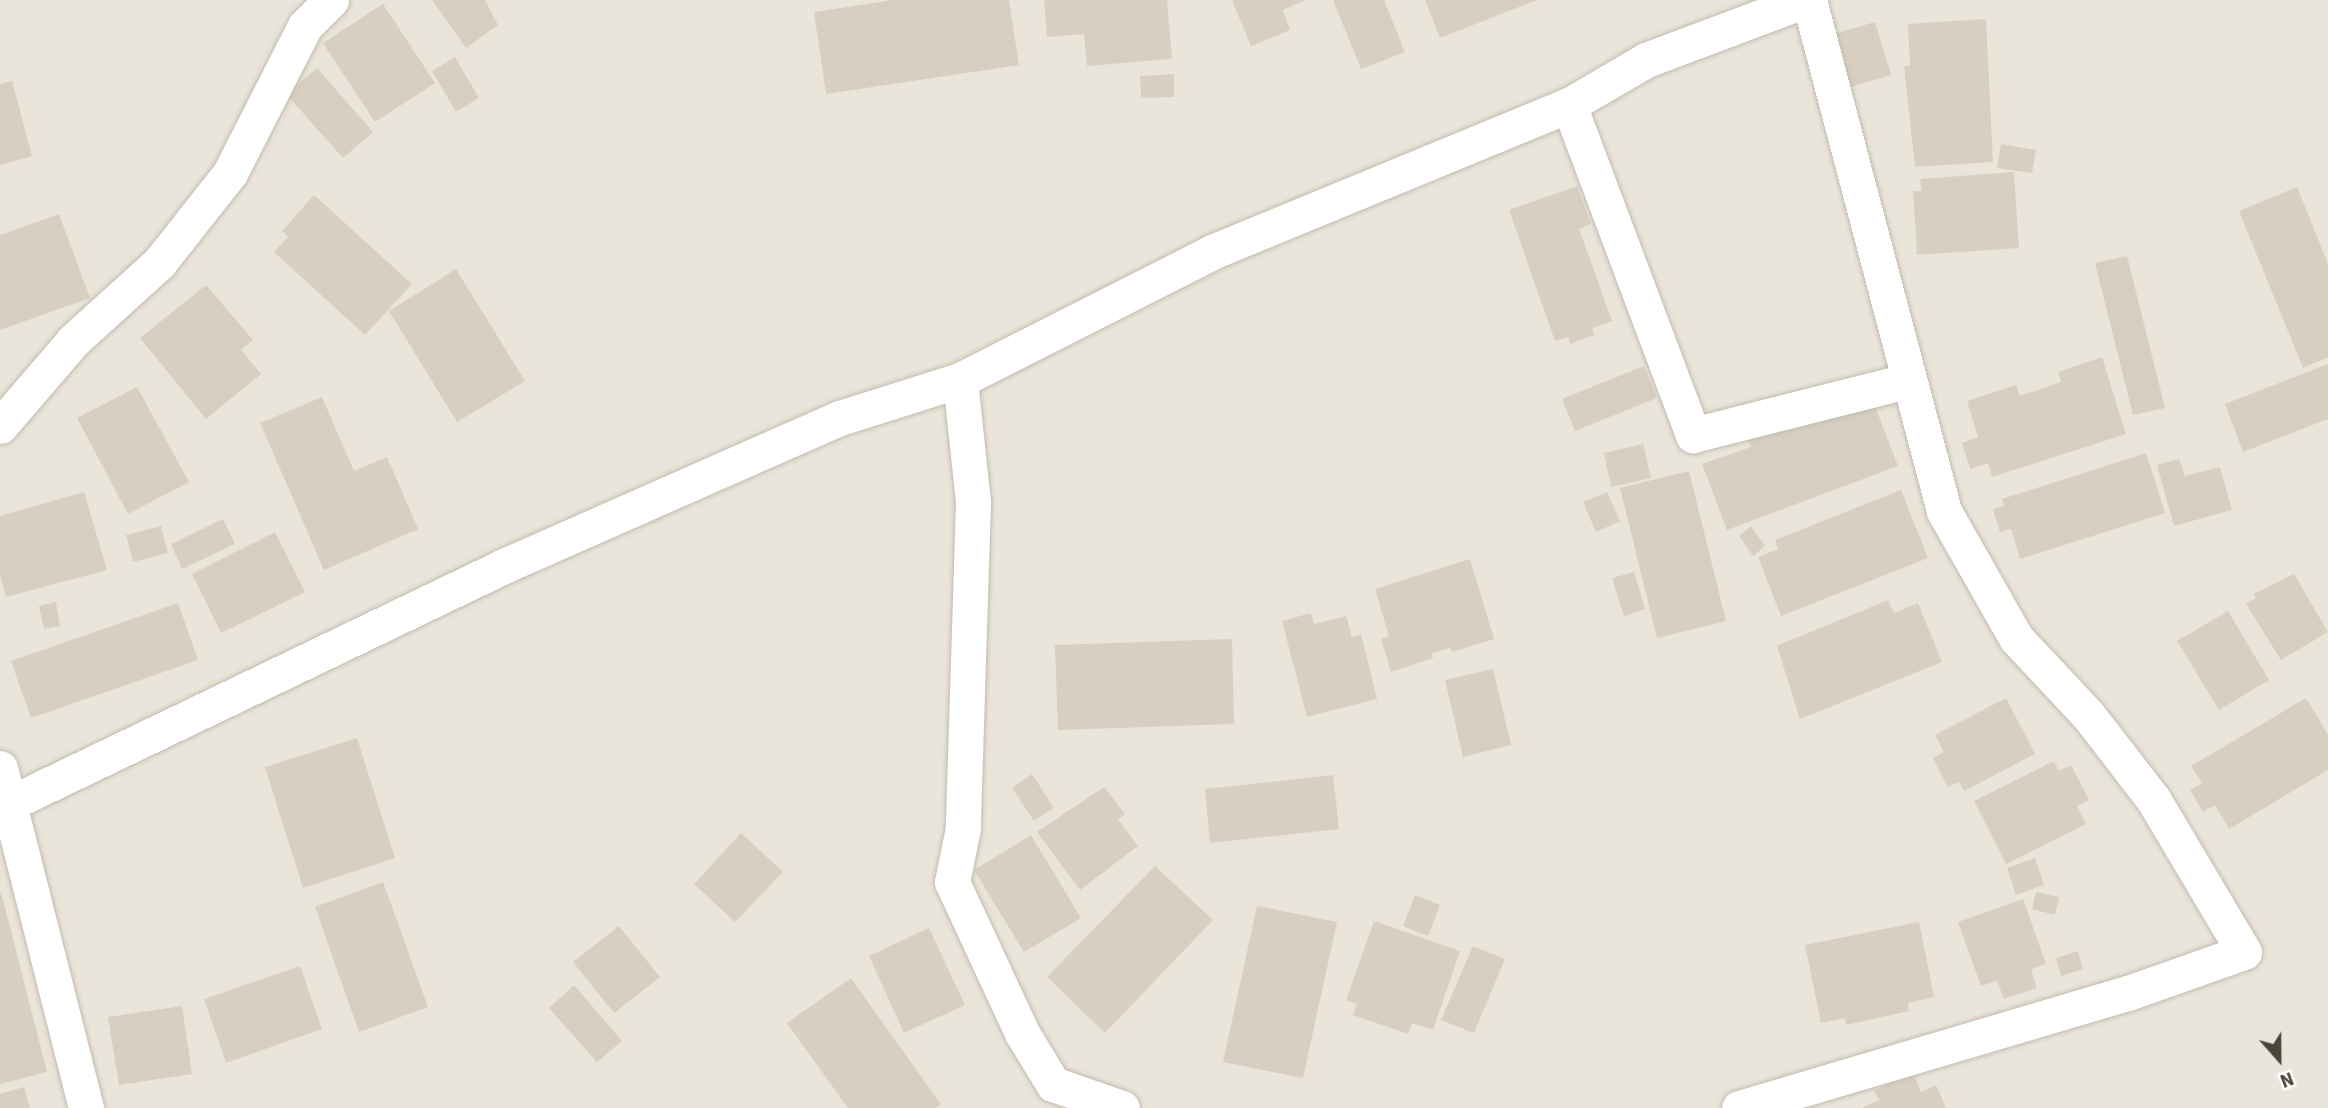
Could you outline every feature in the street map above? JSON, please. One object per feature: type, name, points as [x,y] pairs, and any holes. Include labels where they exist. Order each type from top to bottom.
[{"type":"street","points":[[0,426],[73,341],[159,263],[230,173],[305,26],[331,0]]},
{"type":"street","points":[[4,805],[504,566],[840,418],[960,380],[1212,252],[1569,105],[1646,60],[1807,0],[1898,331],[1907,381],[1944,510],[2016,638],[2088,715],[2153,799],[2244,952],[2128,993],[1739,1108]]},
{"type":"street","points":[[1569,105],[1693,435],[1907,381]]},
{"type":"street","points":[[960,380],[973,502],[963,828],[952,882],[1021,1033],[1053,1084],[1122,1108]]},
{"type":"street","points":[[0,768],[4,805],[86,1108]]},
{"type":"shaded area","points":[[0,0],[2328,0],[2328,1108],[0,1108]]},
{"type":"building","points":[[432,0],[485,0],[498,25],[466,48]]},
{"type":"building","points":[[893,0],[1009,0],[1019,65],[826,94],[814,12]]},
{"type":"building","points":[[1044,0],[1167,0],[1172,59],[1087,66],[1084,34],[1047,37]]},
{"type":"building","points":[[1232,0],[1306,0],[1283,10],[1290,30],[1251,46]]},
{"type":"building","points":[[1333,0],[1384,0],[1405,52],[1361,69]]},
{"type":"building","points":[[1425,0],[1537,0],[1440,38]]},
{"type":"building","points":[[383,4],[435,83],[375,122],[323,43]]},
{"type":"building","points":[[1986,19],[1993,162],[1915,167],[1904,66],[1910,66],[1908,24]]},
{"type":"building","points":[[1875,22],[1891,75],[1847,88],[1831,35]]},
{"type":"building","points":[[455,57],[479,98],[456,112],[432,71]]},
{"type":"building","points":[[317,68],[373,132],[343,158],[286,94]]},
{"type":"building","points":[[1174,74],[1174,97],[1141,98],[1140,76]]},
{"type":"building","points":[[12,81],[32,156],[0,165],[0,84]]},
{"type":"building","points":[[2001,144],[2036,150],[2032,173],[1997,168]]},
{"type":"building","points":[[2014,172],[2019,248],[1917,255],[1913,191],[1922,191],[1920,179]]},
{"type":"building","points":[[1577,186],[1591,224],[1579,229],[1612,321],[1592,328],[1594,335],[1570,344],[1568,337],[1555,341],[1509,210]]},
{"type":"building","points":[[2297,187],[2328,264],[2328,357],[2303,368],[2239,211]]},
{"type":"building","points":[[314,195],[412,284],[365,335],[274,252],[288,237],[282,231]]},
{"type":"building","points":[[59,214],[90,298],[0,330],[0,235]]},
{"type":"building","points":[[2127,256],[2165,408],[2133,415],[2095,263]]},
{"type":"building","points":[[456,269],[525,381],[457,422],[389,311]]},
{"type":"building","points":[[206,285],[253,340],[241,350],[261,374],[206,419],[140,338]]},
{"type":"building","points":[[2102,357],[2126,434],[1992,477],[1988,463],[1970,469],[1962,443],[1978,437],[1967,401],[2016,385],[2020,396],[2061,382],[2058,372]]},
{"type":"building","points":[[2328,364],[2328,419],[2243,452],[2225,404]]},
{"type":"building","points":[[1644,366],[1657,398],[1575,431],[1562,399]]},
{"type":"building","points":[[137,387],[189,482],[128,514],[77,418]]},
{"type":"building","points":[[322,397],[354,471],[387,457],[418,529],[324,570],[260,423]]},
{"type":"building","points":[[1873,401],[1898,466],[1727,530],[1702,464],[1751,447],[1747,438]]},
{"type":"building","points":[[1643,444],[1651,478],[1611,487],[1604,453]]},
{"type":"building","points":[[2146,453],[2165,513],[2020,559],[2011,529],[2000,532],[1993,509],[2004,506],[2002,499]]},
{"type":"building","points":[[2179,459],[2185,476],[2220,467],[2232,510],[2174,526],[2157,465]]},
{"type":"building","points":[[1689,471],[1726,621],[1657,638],[1620,488]]},
{"type":"building","points":[[1901,490],[1928,558],[1781,616],[1758,557],[1778,549],[1775,540]]},
{"type":"building","points":[[84,492],[107,570],[6,597],[0,575],[0,516]]},
{"type":"building","points":[[1607,492],[1620,521],[1596,532],[1583,502]]},
{"type":"building","points":[[223,519],[235,544],[182,569],[171,544]]},
{"type":"building","points":[[161,526],[168,553],[133,562],[126,535]]},
{"type":"building","points":[[1751,526],[1765,546],[1753,556],[1739,536]]},
{"type":"building","points":[[275,532],[305,592],[221,633],[192,574]]},
{"type":"building","points":[[1470,559],[1494,639],[1452,652],[1450,648],[1432,653],[1433,658],[1391,672],[1381,639],[1389,636],[1375,589]]},
{"type":"building","points":[[1634,572],[1645,609],[1624,616],[1612,578]]},
{"type":"building","points":[[2294,574],[2328,632],[2281,660],[2246,604],[2256,598],[2254,594]]},
{"type":"building","points":[[1888,600],[1894,613],[1918,603],[1942,662],[1800,719],[1777,646]]},
{"type":"building","points":[[56,602],[60,626],[44,629],[39,606]]},
{"type":"building","points":[[178,603],[198,660],[31,718],[11,661]]},
{"type":"building","points":[[2228,611],[2269,680],[2219,710],[2177,641]]},
{"type":"building","points":[[1311,613],[1314,624],[1346,616],[1352,637],[1361,634],[1377,699],[1307,717],[1282,621]]},
{"type":"building","points":[[1232,639],[1234,724],[1058,730],[1055,645]]},
{"type":"building","points":[[1493,669],[1511,745],[1463,757],[1445,680]]},
{"type":"building","points":[[2006,698],[2035,754],[1964,791],[1959,782],[1948,787],[1933,758],[1944,752],[1935,735]]},
{"type":"building","points":[[2306,698],[2328,735],[2328,770],[2229,829],[2215,805],[2203,812],[2190,790],[2202,783],[2191,766]]},
{"type":"building","points":[[357,738],[395,858],[303,888],[265,767]]},
{"type":"building","points":[[2054,761],[2059,771],[2071,765],[2089,800],[2077,806],[2086,824],[2006,864],[1974,801]]},
{"type":"building","points":[[1032,774],[1054,808],[1034,821],[1012,788]]},
{"type":"building","points":[[1333,775],[1339,829],[1210,843],[1205,789]]},
{"type":"building","points":[[1104,787],[1125,814],[1118,819],[1138,846],[1080,890],[1037,832]]},
{"type":"building","points":[[741,833],[783,872],[735,922],[694,884]]},
{"type":"building","points":[[1031,835],[1081,918],[1024,952],[974,870]]},
{"type":"building","points":[[2035,858],[2044,885],[2016,895],[2007,868]]},
{"type":"building","points":[[1155,866],[1213,920],[1105,1033],[1047,977]]},
{"type":"building","points":[[383,882],[428,1007],[359,1032],[315,907]]},
{"type":"building","points":[[2036,892],[2059,897],[2055,915],[2032,909]]},
{"type":"building","points":[[0,893],[47,1072],[0,1084]]},
{"type":"building","points":[[1415,895],[1440,905],[1428,936],[1403,926]]},
{"type":"building","points":[[2023,899],[2046,964],[2031,969],[2037,988],[2004,999],[1997,981],[1981,986],[1958,922]]},
{"type":"building","points":[[1257,906],[1337,922],[1303,1078],[1223,1062]]},
{"type":"building","points":[[1374,921],[1460,951],[1433,1030],[1412,1023],[1408,1034],[1353,1015],[1357,1004],[1346,1000]]},
{"type":"building","points":[[1919,922],[1934,997],[1908,1003],[1909,1011],[1846,1025],[1845,1018],[1821,1023],[1805,945]]},
{"type":"building","points":[[619,926],[660,977],[614,1013],[573,962]]},
{"type":"building","points":[[929,928],[965,1005],[904,1033],[869,956]]},
{"type":"building","points":[[1473,946],[1505,959],[1474,1033],[1441,1020]]},
{"type":"building","points":[[2078,951],[2083,969],[2061,976],[2056,958]]},
{"type":"building","points":[[300,966],[322,1029],[226,1063],[204,999]]},
{"type":"building","points":[[851,978],[941,1104],[935,1108],[848,1108],[787,1023]]},
{"type":"building","points":[[574,985],[622,1041],[597,1062],[549,1008]]},
{"type":"building","points":[[182,1006],[192,1074],[119,1085],[108,1017]]},
{"type":"building","points":[[1913,1073],[1921,1092],[1936,1085],[1946,1108],[1862,1108],[1879,1100],[1874,1091]]},
{"type":"building","points":[[24,1087],[30,1108],[0,1108],[0,1094]]}]
